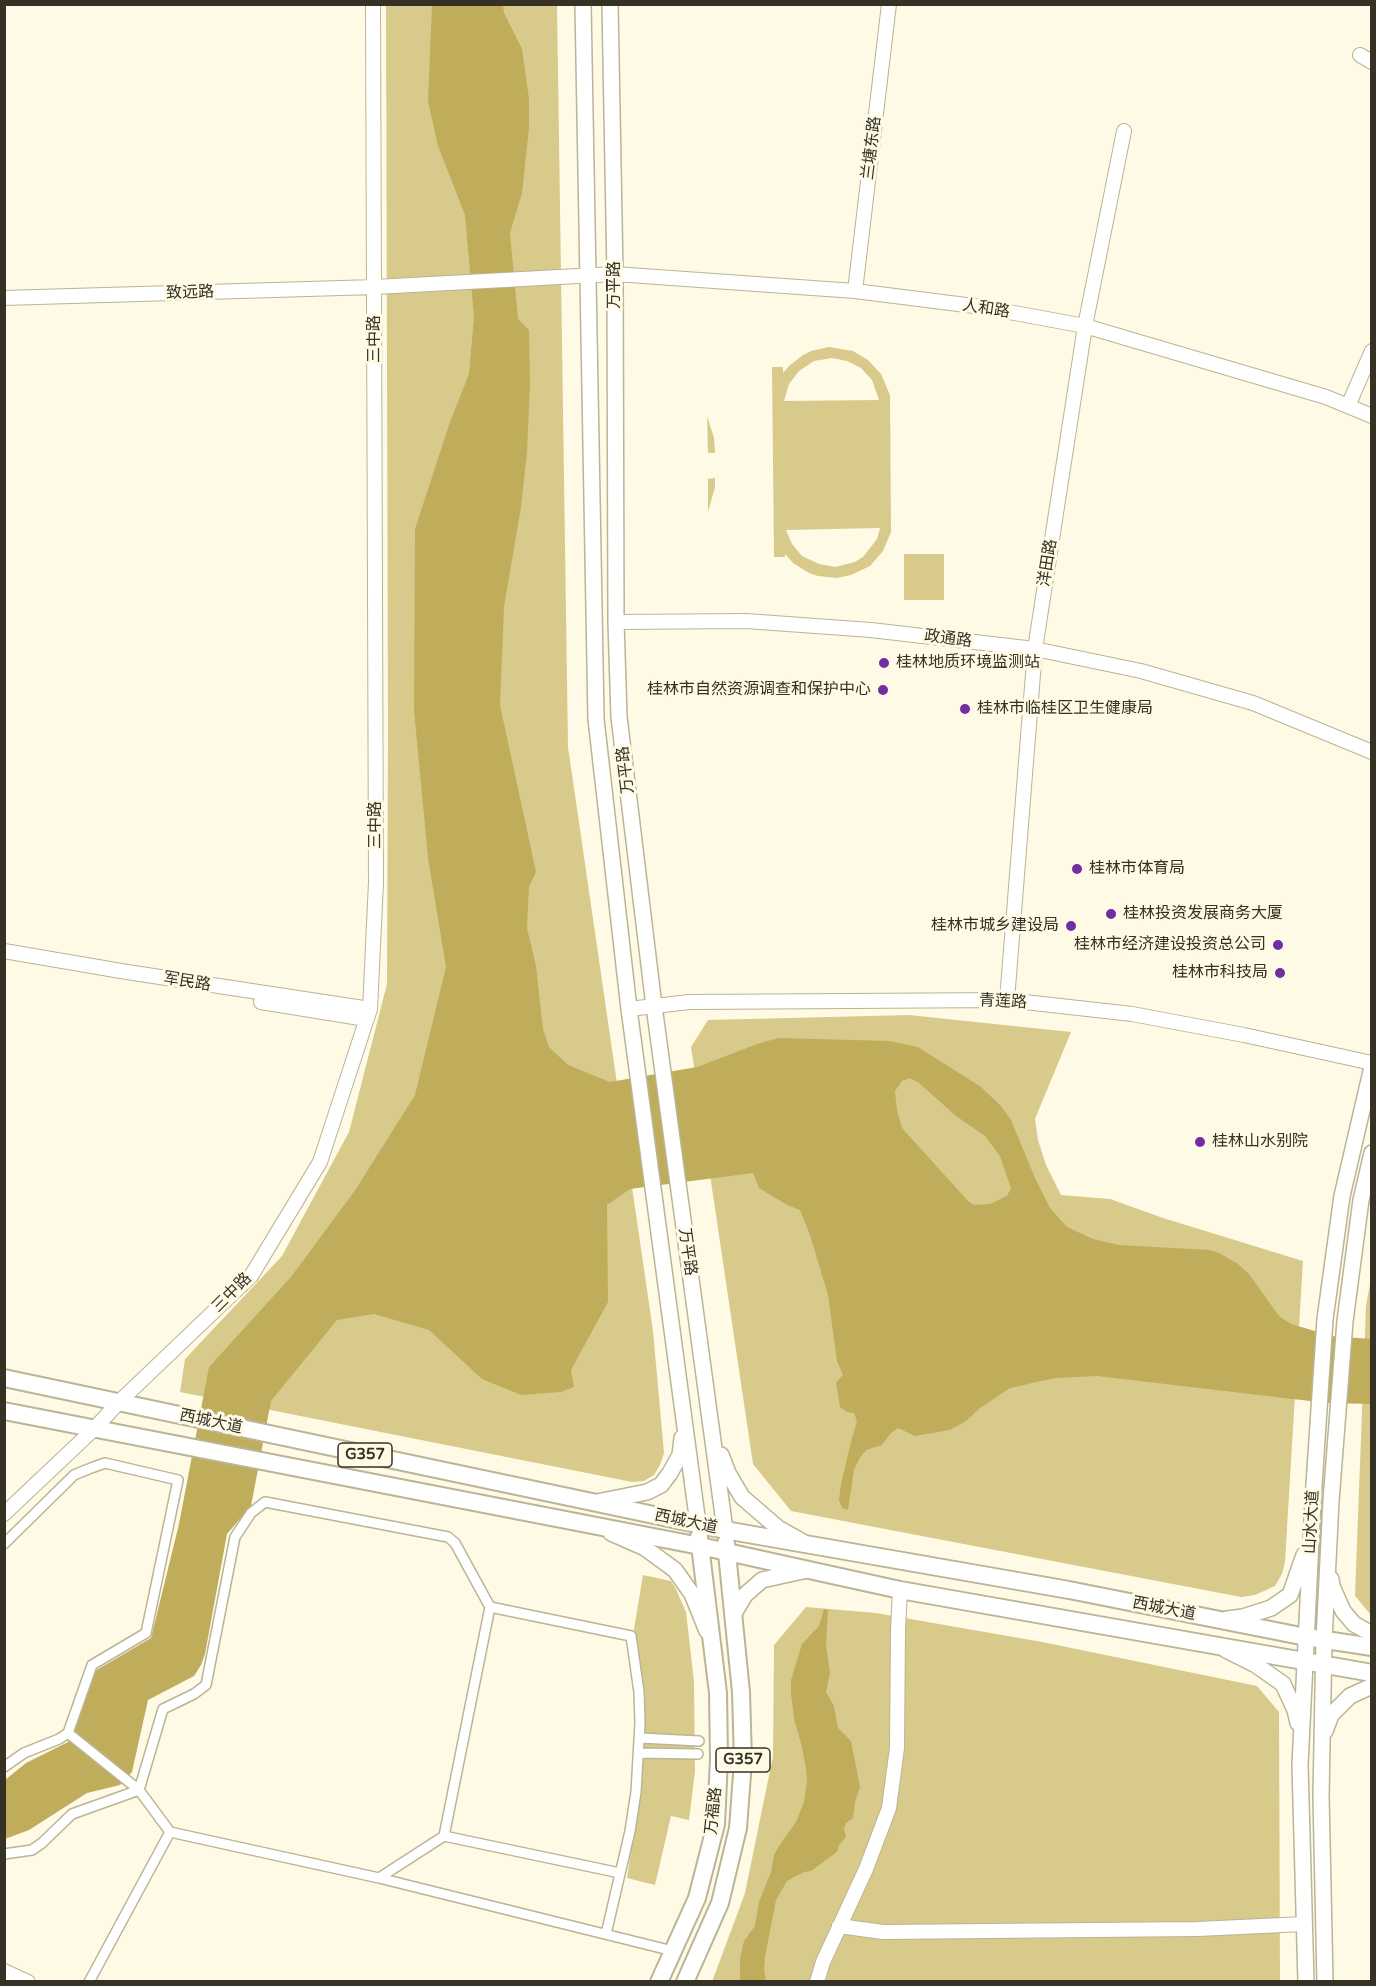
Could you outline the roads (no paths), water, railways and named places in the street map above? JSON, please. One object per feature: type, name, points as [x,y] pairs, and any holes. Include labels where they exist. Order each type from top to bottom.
[{"type":"highway","name":"西城大道","points":[[4,1378],[725,1530],[1069,1590],[1306,1637],[1371,1647]]},
{"type":"highway","name":"西城大道","points":[[4,1411],[700,1546],[905,1591],[1371,1673]]},
{"type":"highway","name":"万福路","points":[[659,1982],[697,1898],[716,1824],[718,1693],[698,1524]]},
{"type":"highway","name":"万福路","points":[[685,1982],[720,1903],[738,1828],[742,1761],[741,1715],[725,1530]]},
{"type":"main road","name":"万平路","points":[[583,4],[596,719],[629,1009],[698,1524]]},
{"type":"main road","name":"万平路","points":[[610,4],[615,274],[616,622],[620,717],[654,1006],[725,1530]]},
{"type":"main road","name":"山水大道","points":[[1306,1982],[1300,1765],[1311,1535],[1325,1319],[1342,1196],[1371,1065]]},
{"type":"main road","name":"山水大道","points":[[1325,1982],[1321,1796],[1328,1557],[1345,1321],[1361,1200],[1371,1153]]},
{"type":"main road","points":[[593,1502],[647,1492],[661,1485],[680,1455],[684,1423]]},
{"type":"main road","points":[[712,1432],[728,1473],[742,1497],[778,1528],[809,1545]]},
{"type":"main road","points":[[597,1527],[645,1548],[675,1570],[692,1594],[712,1643]]},
{"type":"main road","points":[[1221,1620],[1243,1617],[1271,1608],[1290,1594],[1311,1535]]},
{"type":"main road","points":[[1328,1557],[1332,1586],[1343,1611],[1354,1624],[1371,1634]]},
{"type":"main road","points":[[733,1616],[745,1595],[762,1581],[807,1570]]},
{"type":"main road","points":[[1221,1647],[1256,1665],[1283,1684],[1295,1710],[1301,1737]]},
{"type":"main road","points":[[1322,1736],[1331,1715],[1350,1696],[1371,1686]]},
{"type":"street","name":"三中路","points":[[4,1514],[251,1276],[320,1162],[368,1014],[376,882],[373,4]]},
{"type":"street","name":"兰塘东路","points":[[855,291],[889,4]]},
{"type":"street","name":"洋田路","points":[[1007,1000],[1035,649],[1085,326],[1124,131]]},
{"type":"street","name":"人和路","points":[[587,275],[615,274],[855,291],[982,307],[1085,326],[1326,397],[1371,416]]},
{"type":"street","name":"致远路","points":[[4,298],[375,287],[587,275]]},
{"type":"street","points":[[1348,406],[1371,351]]},
{"type":"street","name":"政通路","points":[[616,622],[746,621],[871,630],[1035,649],[1141,671],[1253,703],[1371,752]]},
{"type":"street","name":"军民路","points":[[4,951],[368,1014]]},
{"type":"street","name":"军民路","points":[[4,960],[368,1014]]},
{"type":"street","name":"青莲路","points":[[629,1009],[689,1002],[1007,1000],[1132,1014],[1244,1035],[1371,1065]]},
{"type":"street","points":[[4,1544],[74,1475],[91,1468],[105,1463],[178,1480],[146,1633],[92,1665],[68,1733],[60,1739],[24,1752],[4,1767]]},
{"type":"street","points":[[139,1790],[163,1709],[195,1694],[206,1685],[235,1537],[251,1513],[265,1502],[448,1537],[455,1543],[490,1606],[444,1836]]},
{"type":"street","points":[[816,1982],[867,1869],[889,1808],[897,1748],[898,1630],[905,1591]]},
{"type":"street","points":[[490,1606],[631,1636],[639,1692],[639,1753],[633,1813],[606,1934]]},
{"type":"street","points":[[68,1733],[139,1790],[170,1832],[379,1878],[673,1951]]},
{"type":"street","points":[[640,1738],[699,1741]]},
{"type":"street","points":[[639,1753],[698,1754]]},
{"type":"street","points":[[4,1854],[32,1850],[42,1844],[72,1814],[139,1790]]},
{"type":"street","points":[[89,1982],[170,1832]]},
{"type":"street","points":[[379,1878],[444,1836],[620,1873]]},
{"type":"street","points":[[842,1926],[883,1932],[1198,1929],[1304,1924]]},
{"type":"street","points":[[822,1982],[842,1926]]},
{"type":"street","points":[[4,1971],[28,1982]]},
{"type":"place","name":"桂林地质环境监测站","points":[[884,663]]},
{"type":"place","name":"桂林市自然资源调查和保护中心","points":[[883,690]]},
{"type":"place","name":"桂林市临桂区卫生健康局","points":[[965,709]]},
{"type":"place","name":"桂林市体育局","points":[[1077,869]]},
{"type":"place","name":"桂林投资发展商务大厦","points":[[1111,914]]},
{"type":"place","name":"桂林市城乡建设局","points":[[1071,926]]},
{"type":"place","name":"桂林市经济建设投资总公司","points":[[1278,945]]},
{"type":"place","name":"桂林市科技局","points":[[1280,973]]},
{"type":"place","name":"桂林山水别院","points":[[1200,1142]]}]
